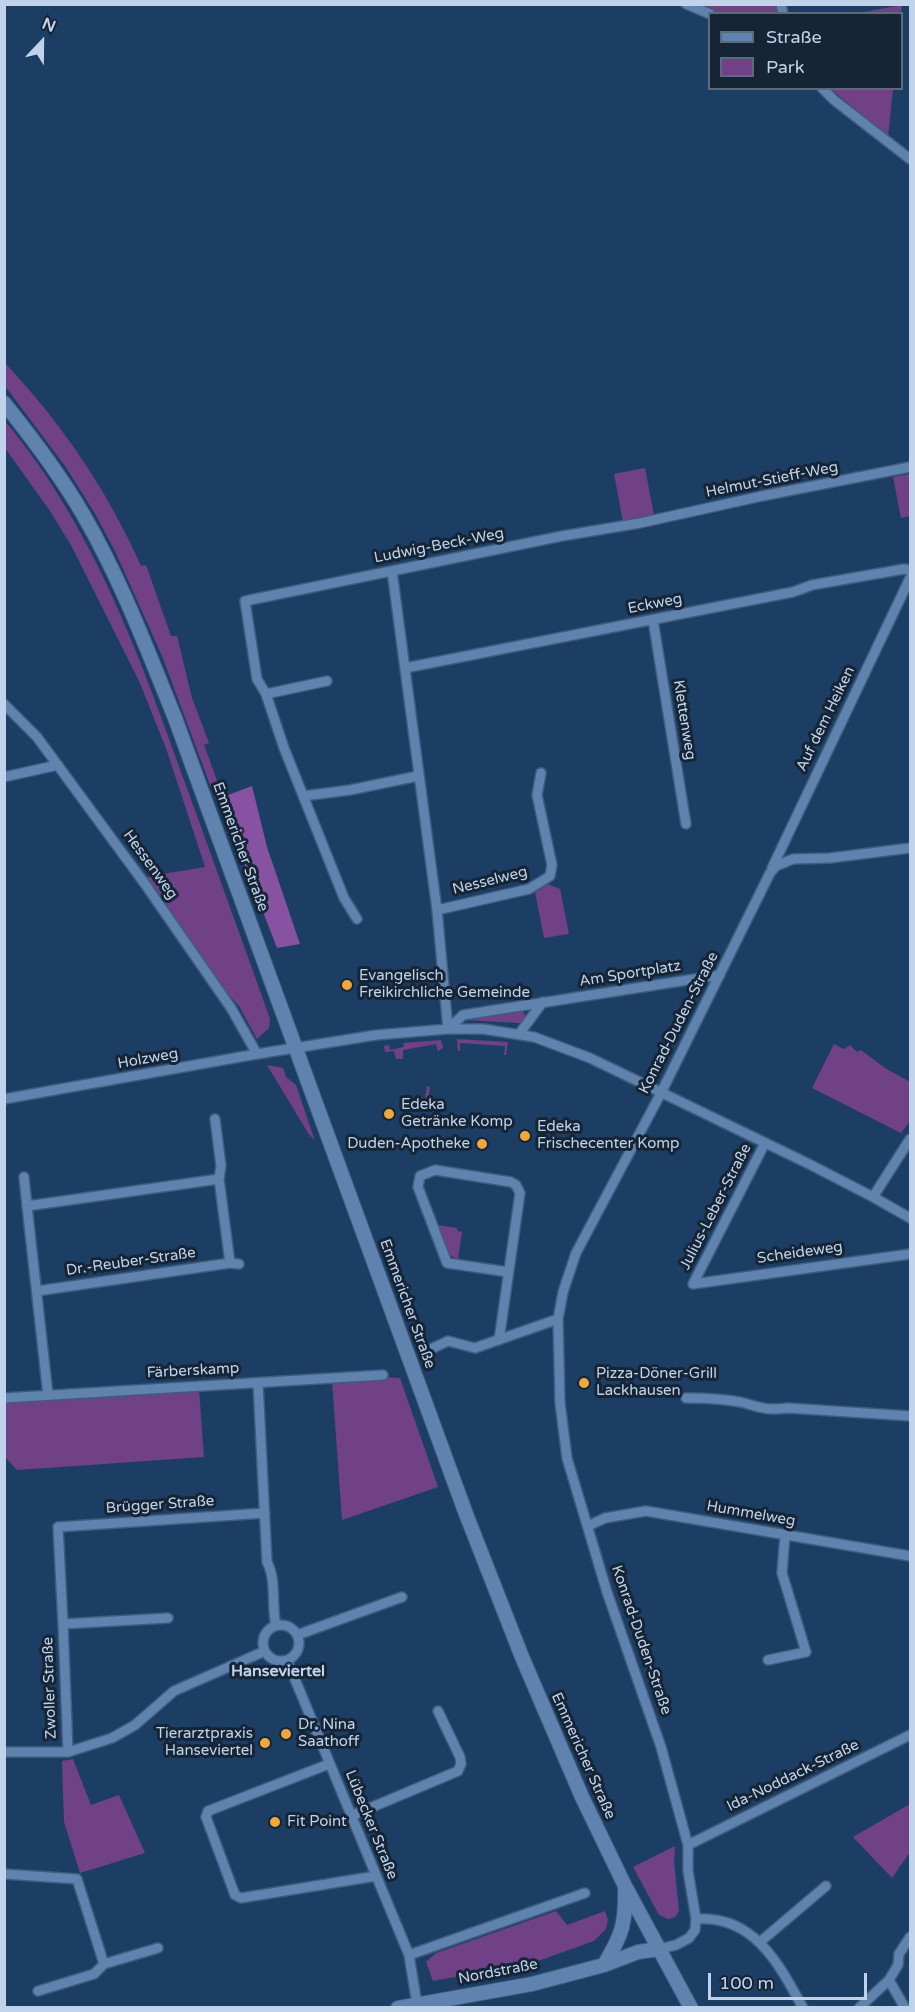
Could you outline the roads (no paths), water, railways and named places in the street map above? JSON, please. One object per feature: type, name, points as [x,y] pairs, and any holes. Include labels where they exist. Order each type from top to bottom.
[{"type":"main road","name":"Emmericher Straße","points":[[4,403],[55,470],[83,516],[125,597],[175,718],[462,1503],[522,1657],[582,1797],[625,1886],[691,2007]]},
{"type":"main road","points":[[604,1965],[622,1932],[625,1886]]},
{"type":"main road","name":"Nordstraße","points":[[398,2007],[532,1984],[604,1965],[638,1952],[659,1949]]},
{"type":"street","points":[[686,4],[708,13]]},
{"type":"street","points":[[824,90],[910,159]]},
{"type":"street","name":"Helmut-Stieff-Weg","points":[[640,523],[910,467]]},
{"type":"street","name":"Ludwig-Beck-Weg","points":[[266,694],[257,679],[244,601],[562,536],[640,523]]},
{"type":"street","name":"Eckweg","points":[[405,668],[793,592],[812,585],[904,569],[910,570]]},
{"type":"street","points":[[392,572],[437,910],[448,1029]]},
{"type":"street","name":"Auf dem Heiken","points":[[770,873],[910,578]]},
{"type":"street","name":"Klettenweg","points":[[652,620],[686,824]]},
{"type":"street","points":[[327,681],[266,694],[303,796],[344,898],[357,919]]},
{"type":"street","name":"Hessenweg","points":[[4,704],[37,737],[114,840],[231,1008],[257,1054]]},
{"type":"street","points":[[4,777],[58,765]]},
{"type":"street","name":"Nesselweg","points":[[437,910],[529,889],[550,876],[552,865],[537,795],[541,773]]},
{"type":"street","points":[[303,796],[350,790],[418,776]]},
{"type":"street","points":[[770,873],[784,861],[793,859],[830,858],[910,848]]},
{"type":"street","name":"Konrad-Duden-Straße","points":[[696,1919],[688,1871],[688,1845],[661,1747],[607,1592],[567,1458],[560,1403],[558,1319],[566,1282],[576,1253],[662,1093],[770,873]]},
{"type":"street","name":"Am Sportplatz","points":[[448,1029],[464,1015],[720,975]]},
{"type":"street","points":[[519,1034],[543,1002]]},
{"type":"street","name":"Julius-Leber-Straße","points":[[297,1048],[396,1033],[448,1029],[483,1029],[534,1037],[590,1058],[765,1143],[910,1218]]},
{"type":"street","name":"Holzweg","points":[[4,1099],[297,1048]]},
{"type":"street","name":"Dr.-Reuber-Straße","points":[[37,1291],[235,1263],[219,1179],[221,1166],[215,1119]]},
{"type":"street","points":[[873,1197],[910,1139]]},
{"type":"street","name":"Julius-Leber-Straße","points":[[693,1284],[765,1143]]},
{"type":"street","points":[[499,1340],[520,1193],[516,1185],[435,1170],[420,1176],[418,1187],[447,1263],[508,1272]]},
{"type":"street","points":[[24,1178],[48,1395]]},
{"type":"street","points":[[27,1206],[219,1179]]},
{"type":"street","name":"Scheideweg","points":[[693,1284],[910,1254]]},
{"type":"street","points":[[431,1349],[448,1341],[475,1348],[558,1319]]},
{"type":"street","name":"Färberskamp","points":[[4,1398],[383,1375]]},
{"type":"street","points":[[258,1383],[267,1562],[272,1571],[273,1612],[276,1626]]},
{"type":"street","points":[[686,1398],[741,1402],[754,1408],[774,1410],[788,1408],[910,1416]]},
{"type":"street","name":"Hummelweg","points":[[588,1526],[605,1518],[646,1511],[910,1556]]},
{"type":"street","name":"Brügger Straße","points":[[58,1527],[265,1513]]},
{"type":"street","name":"Zwoller Straße","points":[[58,1527],[68,1752]]},
{"type":"street","points":[[768,1660],[806,1652],[783,1573],[785,1535]]},
{"type":"street","points":[[297,1635],[402,1597]]},
{"type":"street","name":"Zwoller Straße","points":[[63,1624],[168,1618]]},
{"type":"street","points":[[276,1626],[292,1629],[297,1635],[298,1650],[293,1657],[286,1660],[274,1660],[265,1651],[263,1641],[268,1632],[276,1626]]},
{"type":"street","points":[[4,1752],[68,1752],[112,1738],[135,1725],[174,1691],[265,1651]]},
{"type":"street","name":"Lübecker Straße","points":[[286,1660],[409,1955],[417,2004]]},
{"type":"street","points":[[351,1816],[458,1771],[461,1764],[460,1757],[438,1711]]},
{"type":"street","name":"Ida-Noddack-Straße","points":[[688,1845],[910,1735]]},
{"type":"street","points":[[330,1764],[208,1811],[206,1817],[236,1895],[241,1898],[376,1876]]},
{"type":"street","points":[[4,1874],[77,1879],[104,1964]]},
{"type":"street","points":[[760,1942],[826,1886]]},
{"type":"street","points":[[409,1955],[585,1893]]},
{"type":"street","points":[[659,1949],[676,1945],[689,1938],[694,1930],[696,1919],[713,1918],[730,1924],[760,1942],[782,1968],[803,2007]]},
{"type":"street","points":[[859,2007],[889,1980],[898,1965],[899,1954],[910,1937]]},
{"type":"street","points":[[38,1991],[94,1974],[104,1964],[158,1948]]},
{"type":"street","points":[[889,1980],[904,2007]]},
{"type":"place","name":"Evangelisch Freikirchliche Gemeinde","points":[[347,985]]},
{"type":"place","name":"Edeka Getränke Komp","points":[[389,1114]]},
{"type":"place","name":"Edeka Frischecenter Komp","points":[[525,1136]]},
{"type":"place","name":"Duden-Apotheke","points":[[482,1144]]},
{"type":"place","name":"Pizza-Döner-Grill Lackhausen","points":[[584,1383]]},
{"type":"place","name":"Dr. Nina Saathoff","points":[[286,1734]]},
{"type":"place","name":"Tierarztpraxis Hanseviertel","points":[[265,1743]]},
{"type":"place","name":"Fit Point","points":[[275,1822]]},
{"type":"district","name":"Hanseviertel","points":[[278,1672]]}]
